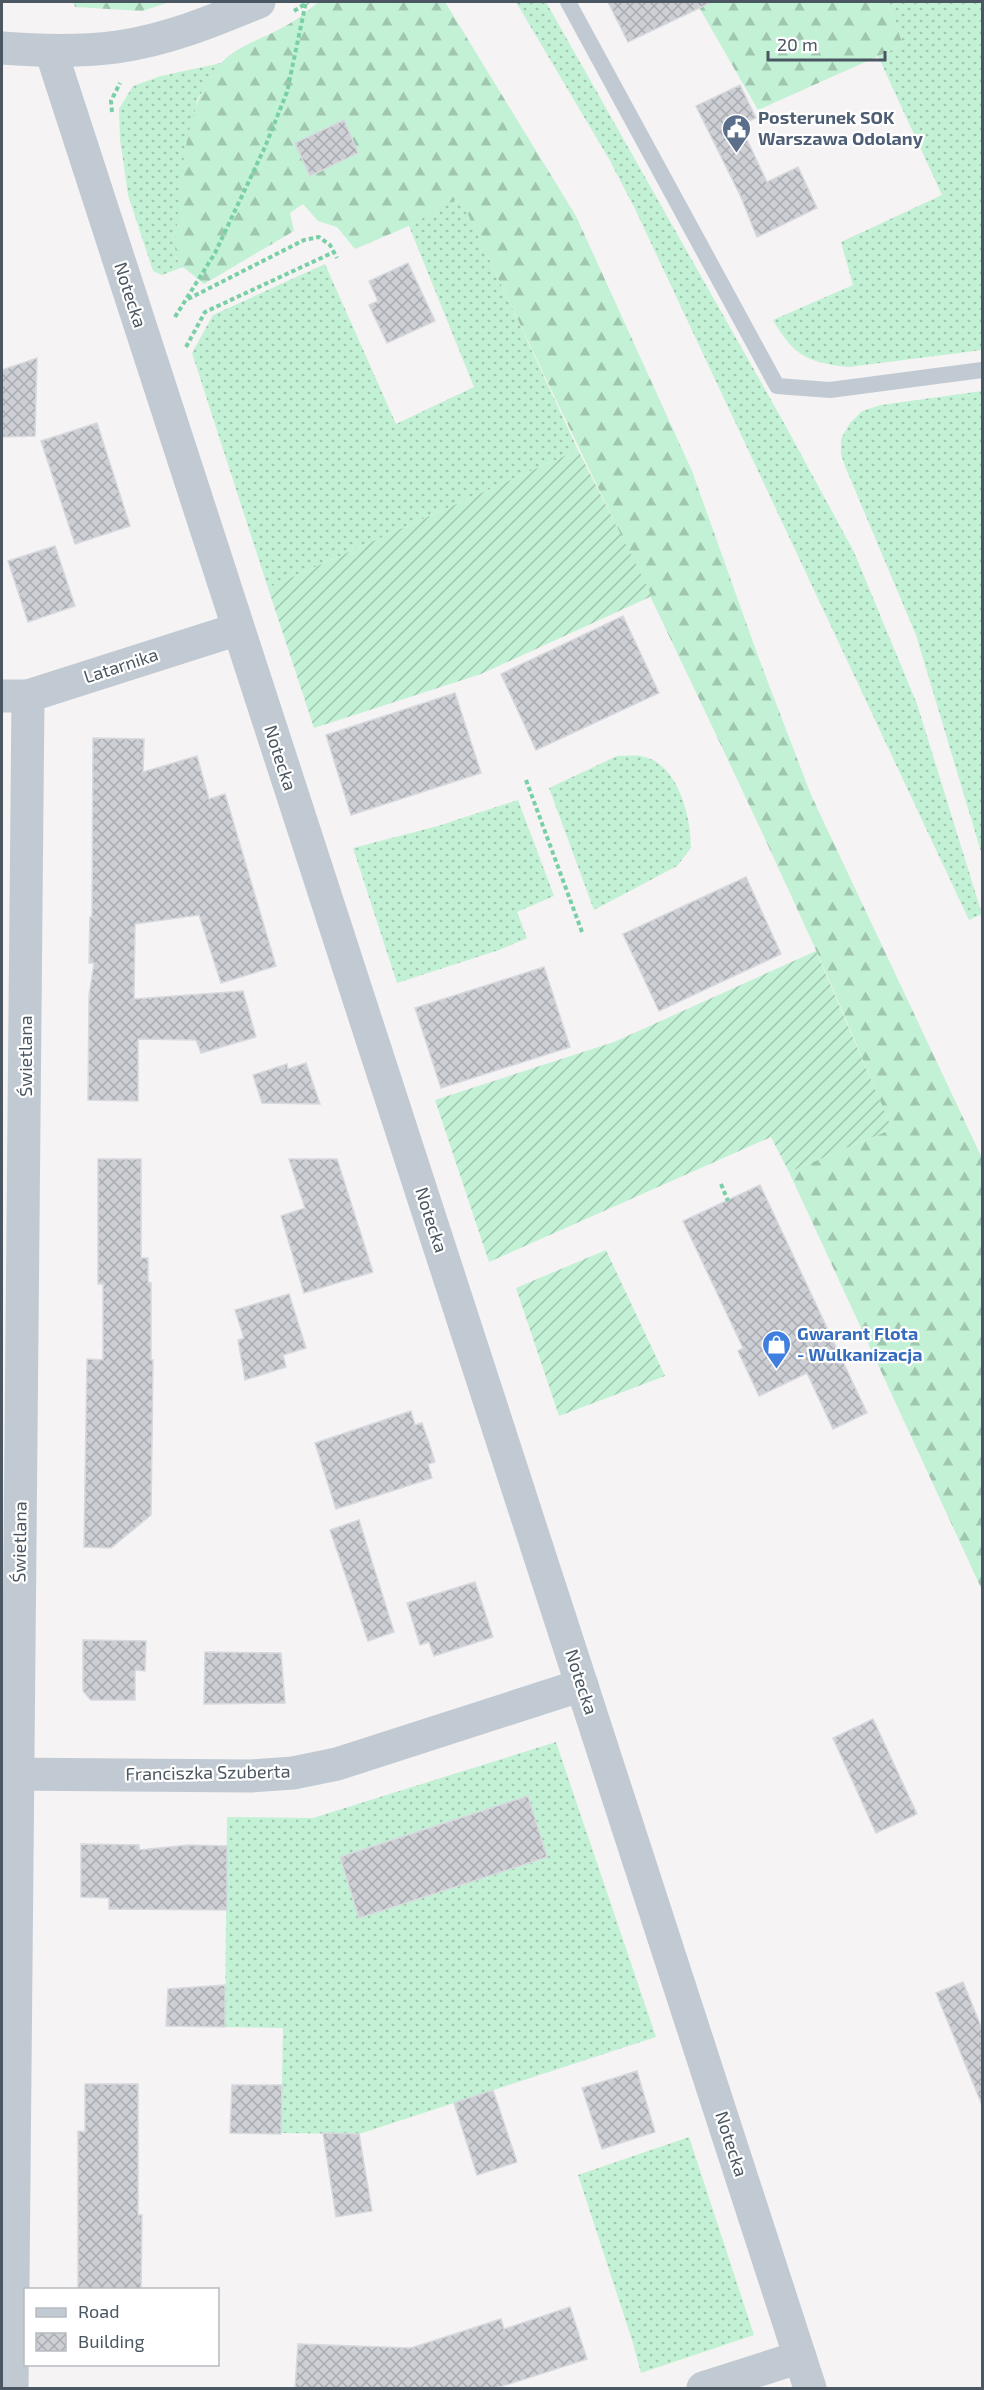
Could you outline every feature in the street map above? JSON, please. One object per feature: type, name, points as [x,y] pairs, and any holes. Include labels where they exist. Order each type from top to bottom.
[{"type":"street","points":[[2,48],[51,51],[119,46],[162,37],[204,24],[259,2]]},
{"type":"street","name":"Notecka","points":[[51,51],[810,2388]]},
{"type":"street","name":"Latarnika","points":[[15,696],[238,629]]},
{"type":"street","name":"Świetlana","points":[[12,2388],[10,1774],[15,696]]},
{"type":"street","name":"Franciszka Szuberta","points":[[10,1774],[251,1776],[293,1773],[337,1764],[582,1685]]},
{"type":"street","points":[[703,2388],[800,2357]]},
{"type":"lane","points":[[568,2],[777,386],[831,390],[982,370]]},
{"type":"path","points":[[149,353],[188,299],[240,203],[287,92],[306,2]]},
{"type":"path","points":[[188,299],[304,240],[319,237],[330,244],[337,258]]},
{"type":"path","points":[[206,312],[334,252]]},
{"type":"path","points":[[526,780],[582,932]]},
{"type":"path","points":[[721,1184],[728,1201]]},
{"type":"green space","points":[[74,2],[170,2],[142,11],[75,7]]},
{"type":"green space","points":[[319,2],[445,2],[576,216],[692,471],[758,656],[811,795],[982,1158],[982,1590],[789,1172],[892,1129],[772,854],[460,197],[409,226],[355,249],[337,227],[318,221],[303,204],[290,213],[294,231],[204,284],[183,267],[175,257],[181,182],[190,128],[208,81],[228,56],[293,22]]},
{"type":"green space","points":[[516,2],[546,2],[784,423],[854,552],[917,704],[982,914],[969,920],[635,209],[609,159]]},
{"type":"green space","points":[[696,2],[888,2],[903,45],[758,110]]},
{"type":"green space","points":[[888,2],[982,2],[982,350],[849,367],[812,360],[795,350],[773,320],[853,285],[841,242],[942,195],[878,56],[903,45]]},
{"type":"green space","points":[[221,63],[197,100],[175,257],[183,267],[162,275],[153,271],[128,195],[120,139],[119,109],[133,86],[161,76]]},
{"type":"green space","points":[[460,196],[578,450],[268,588],[192,353],[213,315],[325,264],[396,424],[474,387],[409,226]]},
{"type":"green space","points":[[982,391],[982,855],[916,635],[847,471],[841,455],[841,439],[850,423],[862,411],[881,405]]},
{"type":"green space","points":[[578,450],[652,596],[481,674],[314,728],[268,588]]},
{"type":"green space","points":[[617,756],[641,756],[654,760],[673,780],[685,807],[691,848],[677,866],[594,910],[549,788]]},
{"type":"green space","points":[[518,800],[554,896],[517,912],[527,938],[499,950],[397,983],[353,848],[438,826]]},
{"type":"green space","points":[[816,951],[892,1129],[789,1172],[771,1137],[489,1262],[435,1100],[614,1042]]},
{"type":"green space","points":[[606,1250],[665,1376],[559,1416],[516,1288]]},
{"type":"green space","points":[[556,1742],[656,2037],[359,2134],[281,2133],[283,2028],[225,2027],[227,1817],[313,1818]]},
{"type":"green space","points":[[689,2137],[754,2335],[641,2373],[578,2175]]},
{"type":"building","points":[[608,2],[712,2],[628,42]]},
{"type":"building","name":"Posterunek SOK Warszawa Odolany","points":[[740,85],[756,118],[740,125],[767,182],[798,167],[817,208],[757,237],[740,195],[696,106]]},
{"type":"building","points":[[344,120],[358,153],[310,176],[295,143]]},
{"type":"building","points":[[408,263],[435,321],[387,343],[369,305],[378,301],[369,281]]},
{"type":"building","points":[[37,358],[35,436],[2,437],[2,370]]},
{"type":"building","points":[[97,423],[130,526],[75,544],[41,441]]},
{"type":"building","points":[[55,546],[75,606],[28,622],[8,561]]},
{"type":"building","points":[[623,616],[659,693],[536,750],[501,674]]},
{"type":"building","points":[[455,693],[481,773],[351,815],[326,735]]},
{"type":"building","points":[[93,738],[144,739],[143,772],[197,756],[209,799],[225,794],[276,966],[221,983],[199,915],[135,924],[134,999],[243,991],[256,1037],[201,1053],[196,1040],[138,1039],[138,1101],[88,1100],[89,996],[94,963],[89,963],[90,917],[92,917]]},
{"type":"building","points":[[746,877],[781,954],[659,1011],[623,934]]},
{"type":"building","points":[[544,967],[570,1047],[441,1088],[415,1008]]},
{"type":"building","points":[[306,1063],[320,1104],[262,1103],[253,1075],[287,1064],[288,1069]]},
{"type":"building","points":[[98,1159],[141,1159],[141,1258],[148,1258],[148,1282],[151,1283],[151,1360],[153,1360],[151,1515],[111,1548],[84,1547],[87,1359],[103,1360],[103,1284],[98,1284]]},
{"type":"building","points":[[289,1159],[337,1159],[373,1272],[304,1293],[281,1216],[305,1208]]},
{"type":"building","points":[[760,1185],[867,1413],[833,1429],[807,1373],[759,1396],[738,1351],[743,1348],[683,1221]]},
{"type":"building","points":[[289,1294],[306,1348],[283,1355],[286,1367],[245,1380],[238,1340],[244,1338],[235,1310]]},
{"type":"building","points":[[411,1411],[415,1425],[422,1423],[435,1462],[428,1464],[432,1478],[336,1509],[315,1443]]},
{"type":"building","points":[[359,1520],[394,1632],[368,1641],[330,1530]]},
{"type":"building","points":[[475,1582],[493,1637],[434,1656],[429,1642],[420,1645],[407,1603]]},
{"type":"building","points":[[83,1640],[146,1641],[145,1671],[135,1670],[135,1700],[91,1700],[83,1691]]},
{"type":"building","points":[[205,1652],[281,1653],[285,1703],[204,1704]]},
{"type":"building","points":[[873,1719],[917,1814],[876,1833],[833,1738]]},
{"type":"building","points":[[528,1796],[547,1857],[359,1918],[340,1857]]},
{"type":"building","points":[[81,1844],[139,1845],[139,1850],[189,1845],[227,1846],[227,1910],[109,1909],[109,1898],[81,1897]]},
{"type":"building","points":[[963,1982],[982,2029],[982,2105],[936,1993]]},
{"type":"building","points":[[225,1985],[225,2027],[166,2026],[168,1989]]},
{"type":"building","points":[[637,2071],[655,2132],[602,2149],[582,2088]]},
{"type":"building","points":[[85,2084],[138,2084],[138,2215],[142,2215],[141,2288],[78,2288],[78,2131],[85,2132]]},
{"type":"building","points":[[232,2085],[282,2085],[281,2134],[230,2133]]},
{"type":"building","points":[[493,2090],[517,2162],[477,2175],[454,2103]]},
{"type":"building","points":[[323,2133],[359,2134],[372,2211],[336,2217]]},
{"type":"building","points":[[570,2307],[587,2359],[497,2388],[295,2388],[298,2344],[411,2348],[501,2319],[504,2329]]},
{"type":"place","name":"Posterunek SOK Warszawa Odolany","points":[[737,154]]},
{"type":"place","name":"Gwarant Flota - Wulkanizacja","points":[[776,1370]]}]
